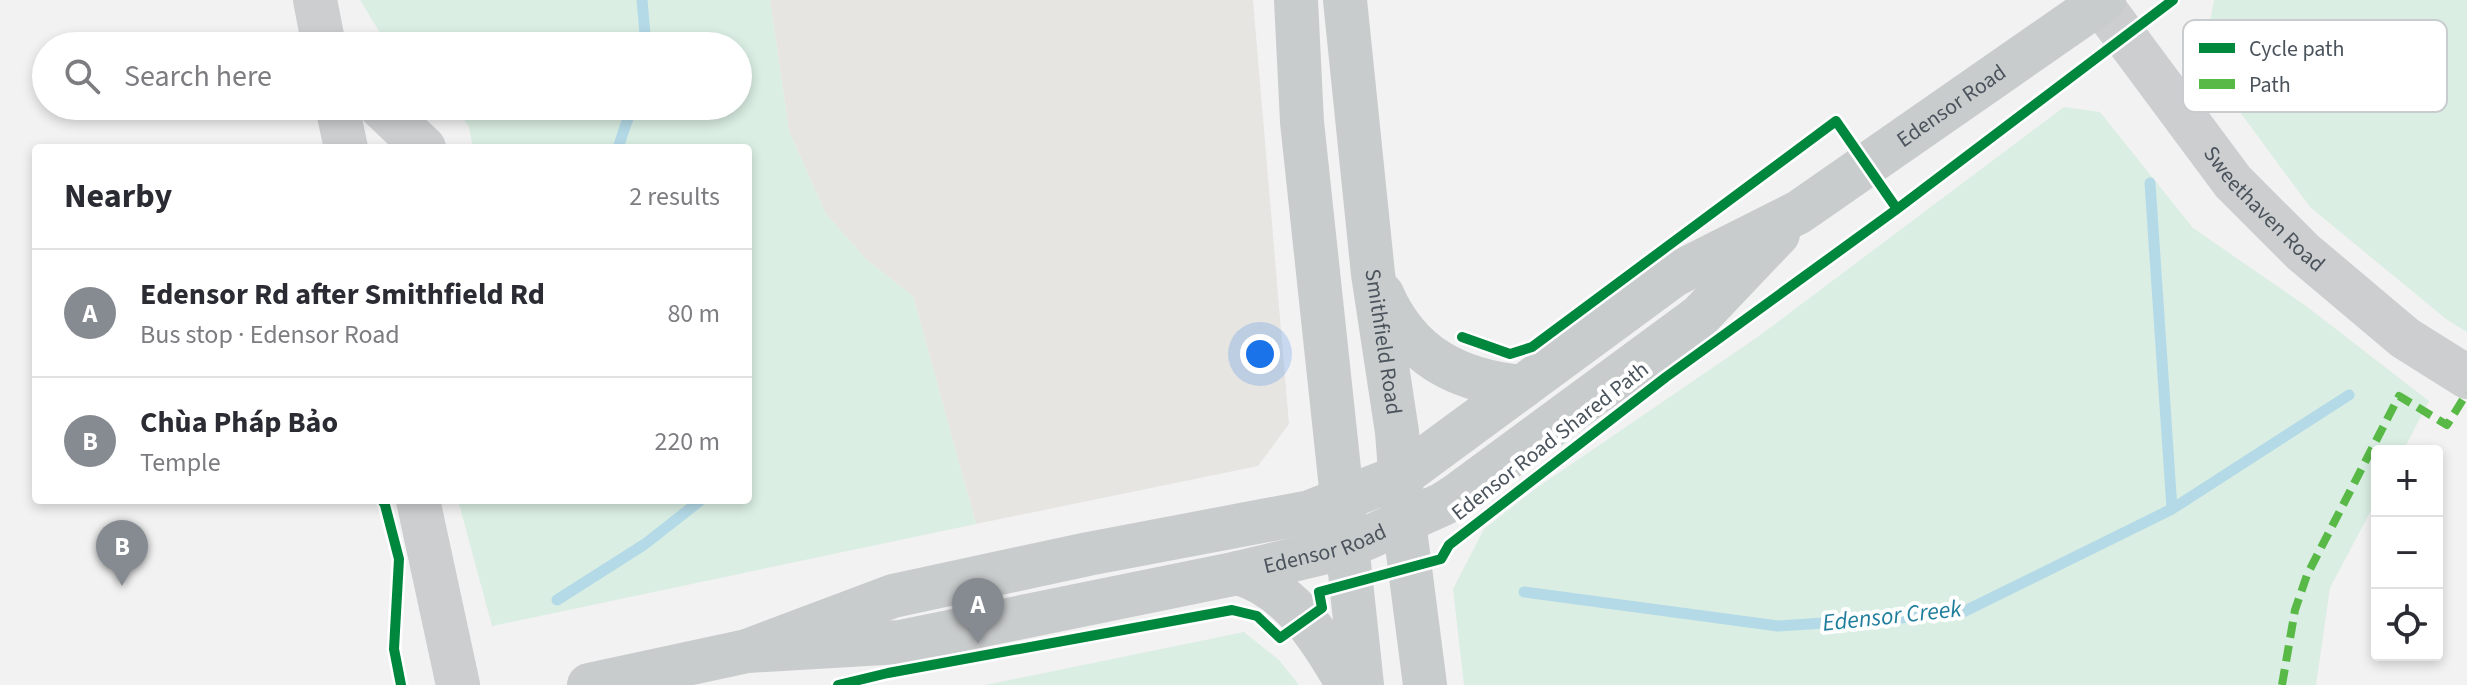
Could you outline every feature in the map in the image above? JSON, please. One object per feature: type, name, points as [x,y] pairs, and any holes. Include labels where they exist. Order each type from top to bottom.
[{"type":"main road","points":[[1296,0],[1302,122],[1362,685]]},
{"type":"main road","name":"Smithfield Road","points":[[1345,0],[1373,274],[1401,476],[1425,685]]},
{"type":"main road","name":"Edensor Road","points":[[589,685],[747,651],[893,596],[1088,554],[1310,512],[1401,476],[1674,275],[1799,212],[2102,2]]},
{"type":"main road","name":"Edensor Road","points":[[747,651],[900,642],[1238,573],[1347,547],[1457,495],[1700,316],[1799,212]]},
{"type":"main road","points":[[1373,274],[1392,316],[1425,353],[1448,369],[1490,384],[1522,387]]},
{"type":"main road","points":[[1238,573],[1269,587],[1306,619],[1348,685]]},
{"type":"street","name":"Sweethaven Road","points":[[2102,2],[2233,182],[2303,252],[2405,338],[2467,377]]},
{"type":"street","points":[[395,120],[420,144]]},
{"type":"street","points":[[419,504],[458,685]]},
{"type":"shaded area","points":[[770,0],[1253,0],[1289,424],[1258,466],[976,524],[913,296],[867,260],[826,214],[789,131]]},
{"type":"green space","points":[[360,0],[770,0],[789,131],[826,214],[867,260],[913,296],[976,524],[492,626],[459,504],[752,504],[752,144],[472,144],[464,120],[752,120],[752,32],[380,32]]},
{"type":"green space","points":[[2214,0],[2467,0],[2467,332],[2446,319],[2310,207],[2240,112],[2447,112],[2447,20],[2210,20]]},
{"type":"green space","points":[[2064,107],[2100,112],[2193,228],[2306,306],[2429,401],[2406,445],[2371,445],[2371,510],[2330,588],[2316,685],[1464,685],[1453,589],[1484,529],[1535,489],[1759,336]]},
{"type":"green space","points":[[1244,632],[1279,660],[1299,685],[985,685]]},
{"type":"waterway","points":[[642,0],[645,32]]},
{"type":"waterway","points":[[619,144],[627,120]]},
{"type":"waterway","points":[[2150,183],[2172,509]]},
{"type":"waterway","name":"Edensor Creek","points":[[1524,592],[1778,626],[1959,614],[2172,509],[2349,395]]},
{"type":"waterway","points":[[557,600],[645,544],[696,504]]},
{"type":"marked path","points":[[2282,685],[2295,610],[2307,575],[2399,396],[2447,425],[2467,393]]},
{"type":"cycle path","name":"Edensor Road Shared Path","points":[[838,685],[888,673],[1232,610],[1257,616],[1280,638],[1322,608],[1319,592],[1441,559],[1449,545],[1666,377],[1897,209],[2173,0]]},
{"type":"cycle path","points":[[1462,337],[1510,354],[1532,347],[1836,121],[1897,209]]},
{"type":"cycle path","points":[[384,504],[399,559],[394,649],[401,685]]},
{"type":"place","name":"Chùa Pháp Bảo","points":[[122,586]]},
{"type":"place","name":"Edensor Rd after Smithfield Rd","points":[[978,644]]}]
